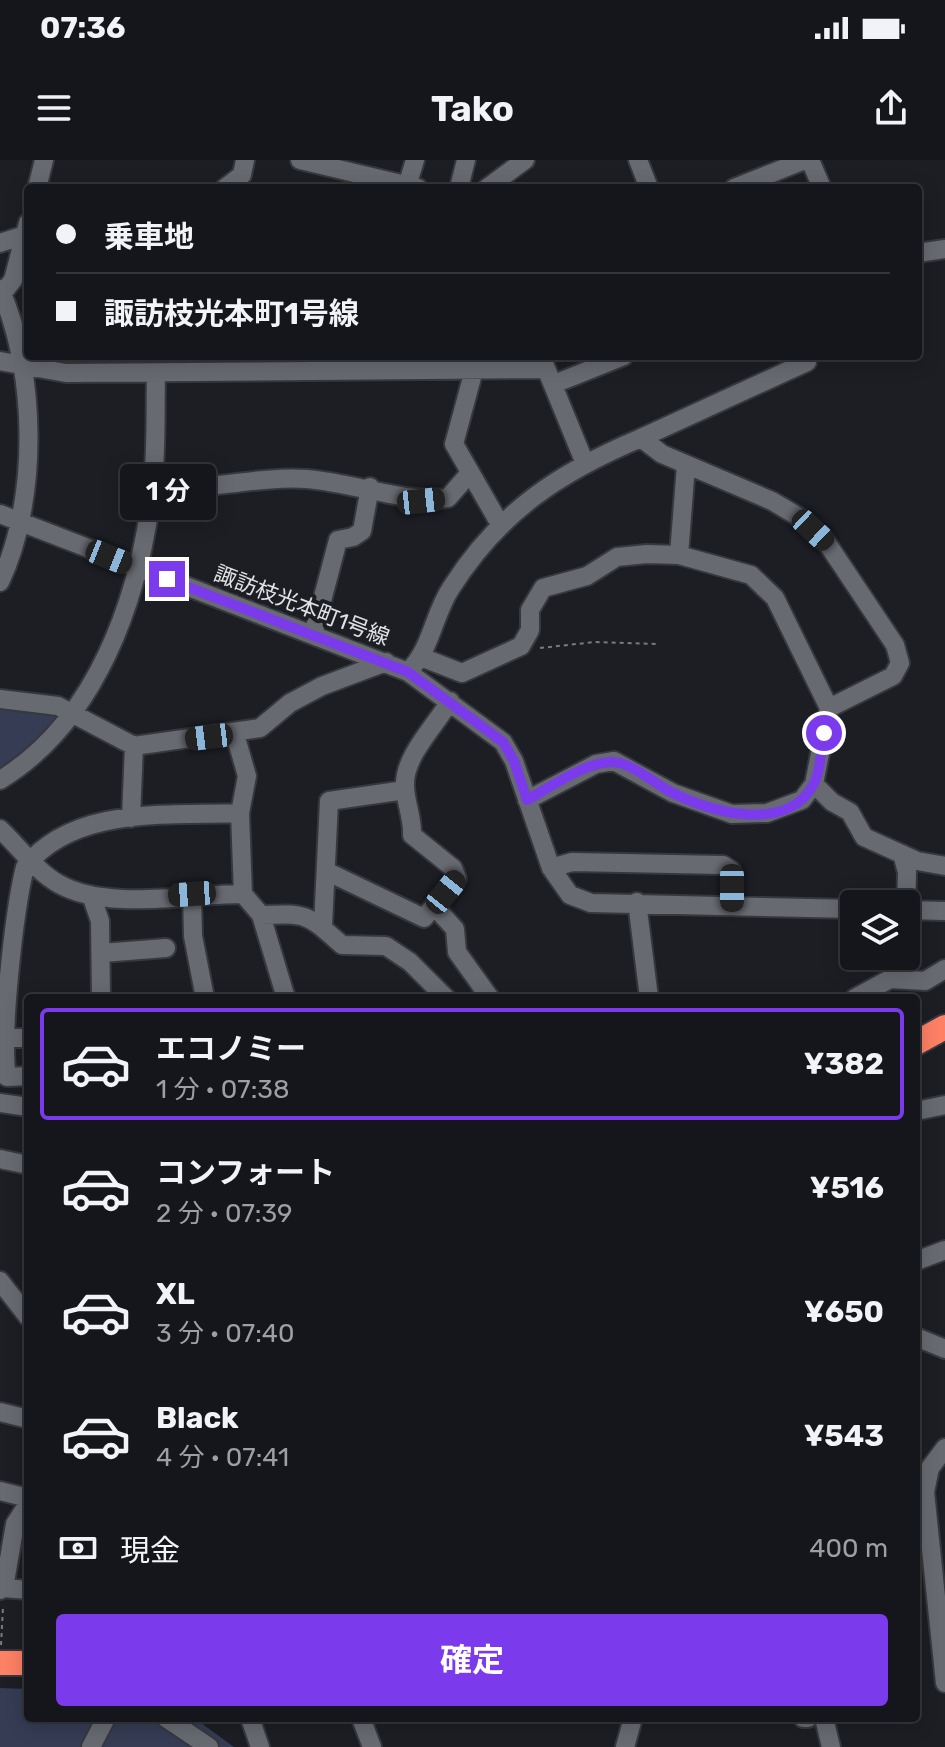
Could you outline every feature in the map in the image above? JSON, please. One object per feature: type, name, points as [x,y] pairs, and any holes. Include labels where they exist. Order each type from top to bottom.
[{"type":"highway","points":[[920,1024],[945,1012]]},
{"type":"highway","points":[[920,1041],[945,1027]]},
{"type":"highway","points":[[0,1663],[24,1663]]},
{"type":"highway","points":[[0,1676],[24,1677]]},
{"type":"street","points":[[38,184],[44,160]]},
{"type":"street","points":[[230,184],[242,175],[245,160]]},
{"type":"street","points":[[300,160],[400,184]]},
{"type":"street","points":[[412,184],[415,160]]},
{"type":"street","points":[[460,184],[466,160]]},
{"type":"street","points":[[492,184],[525,160]]},
{"type":"street","points":[[638,160],[647,184]]},
{"type":"street","points":[[745,184],[808,160],[820,184]]},
{"type":"street","points":[[0,243],[24,231]]},
{"type":"street","points":[[0,582],[22,523],[27,416],[22,367],[1,291],[13,280],[24,241]]},
{"type":"street","points":[[922,252],[945,249]]},
{"type":"street","points":[[0,361],[66,373],[413,363],[474,370],[546,370],[602,360]]},
{"type":"street","points":[[408,672],[421,657],[450,589],[501,526],[532,496],[584,461],[807,362]]},
{"type":"street","points":[[0,780],[30,761],[72,712],[105,663],[138,568],[153,489],[164,368]]},
{"type":"street","points":[[474,370],[454,444],[501,526]]},
{"type":"street","points":[[546,370],[584,461]]},
{"type":"street","points":[[641,438],[662,454],[772,501],[799,517],[827,543],[895,645],[900,663],[893,676],[829,708]]},
{"type":"street","points":[[679,555],[686,465]]},
{"type":"street","points":[[153,489],[192,490],[259,478],[308,479],[370,487],[421,501],[448,498],[469,474]]},
{"type":"street","points":[[313,635],[338,540],[362,531],[370,487]]},
{"type":"street","name":"諏訪枝光本町1号線","points":[[0,514],[408,672],[503,742],[514,761],[551,868],[570,895],[591,903],[840,909]]},
{"type":"street","points":[[421,657],[462,673],[522,648],[530,630],[530,610],[543,588],[587,576],[617,557],[679,555],[722,564],[751,575],[775,598],[829,708],[814,784],[802,800],[767,813],[732,814],[673,793],[614,761],[596,764],[527,800]]},
{"type":"street","points":[[0,699],[58,706],[134,746],[235,734],[260,728],[290,703],[322,686],[386,662]]},
{"type":"street","points":[[328,872],[424,918],[457,878],[453,868],[412,835],[413,818],[405,790],[406,773],[450,701]]},
{"type":"street","points":[[235,734],[247,776],[240,813],[243,894],[261,915],[285,994]]},
{"type":"street","points":[[131,818],[134,746]]},
{"type":"street","points":[[814,784],[832,802],[850,812],[864,837],[902,854],[945,866]]},
{"type":"street","points":[[323,926],[328,872],[329,801],[405,790]]},
{"type":"street","points":[[24,1076],[7,1077],[2,1066],[1,1030],[5,925],[25,867],[72,832],[101,822],[240,813]]},
{"type":"street","points":[[0,829],[58,883],[91,895],[127,899],[243,894]]},
{"type":"street","points":[[902,854],[907,872],[907,890]]},
{"type":"street","points":[[551,868],[572,862],[723,865],[731,870],[732,906]]},
{"type":"street","points":[[192,894],[193,936],[204,994]]},
{"type":"street","points":[[91,895],[100,921],[101,994]]},
{"type":"street","points":[[637,902],[648,994]]},
{"type":"street","points":[[434,906],[455,929],[457,952],[487,994]]},
{"type":"street","points":[[920,910],[945,911]]},
{"type":"street","points":[[261,915],[302,914],[323,926],[342,945],[386,946],[410,962],[442,994]]},
{"type":"street","points":[[102,953],[166,948]]},
{"type":"street","points":[[862,994],[890,979],[925,981],[945,969]]},
{"type":"street","points":[[1,1030],[13,1038],[24,1038]]},
{"type":"street","points":[[0,1103],[24,1106]]},
{"type":"street","points":[[920,1110],[945,1105]]},
{"type":"street","points":[[0,1159],[24,1164]]},
{"type":"street","points":[[920,1259],[945,1250]]},
{"type":"street","points":[[0,1281],[14,1299]]},
{"type":"street","points":[[920,1339],[945,1349]]},
{"type":"street","points":[[0,1412],[24,1418]]},
{"type":"street","points":[[945,1448],[938,1466],[920,1491],[945,1683]]},
{"type":"street","points":[[0,1491],[24,1500]]},
{"type":"street","points":[[24,1508],[15,1524],[2,1589],[24,1590]]},
{"type":"street","points":[[91,1747],[104,1722]]},
{"type":"street","points":[[172,1722],[209,1747]]},
{"type":"street","points":[[251,1722],[260,1747]]},
{"type":"street","points":[[363,1722],[372,1747]]},
{"type":"street","points":[[625,1747],[632,1722]]},
{"type":"street","points":[[825,1722],[831,1747]]},
{"type":"path","points":[[522,648],[595,642],[656,644]]},
{"type":"path","points":[[0,1646],[2,1589]]},
{"type":"shaded area","points":[[0,705],[48,710],[55,716],[55,722],[29,754],[0,773]]},
{"type":"shaded area","points":[[0,1688],[24,1689],[24,1722],[200,1722],[234,1747],[0,1747]]},
{"type":"route","points":[[167,579],[408,672],[503,742],[514,761],[527,800],[596,764],[614,761],[673,793],[732,814],[767,813],[802,800],[814,784],[824,733]]}]
